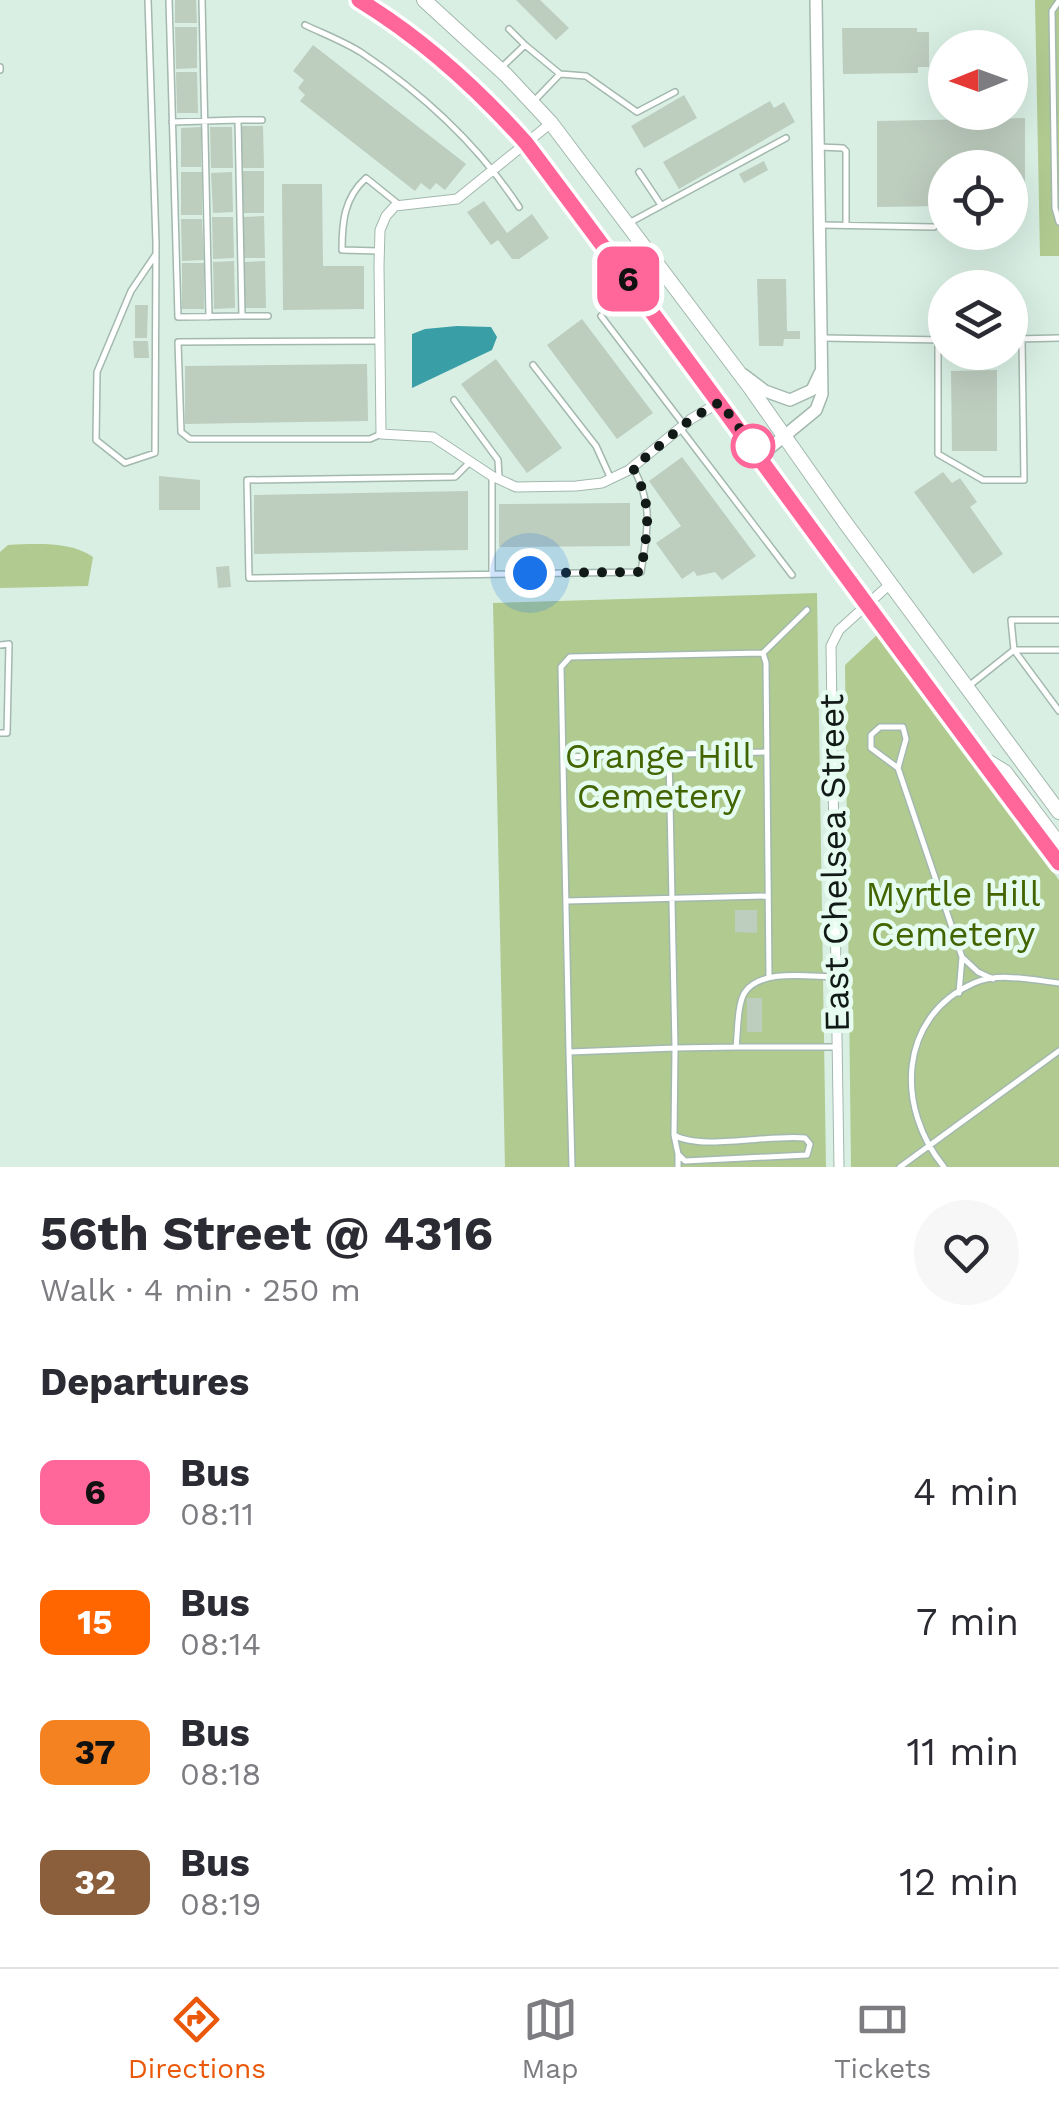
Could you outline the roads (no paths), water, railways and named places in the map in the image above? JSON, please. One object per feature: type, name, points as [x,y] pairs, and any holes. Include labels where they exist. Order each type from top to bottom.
[{"type":"main road","points":[[359,0],[404,28],[472,86],[526,143],[760,456],[865,606],[1059,863]]},
{"type":"main road","points":[[426,0],[550,123],[738,371],[1059,812]]},
{"type":"main road","points":[[981,760],[1005,772],[1059,844]]},
{"type":"street","points":[[760,456],[785,438],[820,403],[816,0]]},
{"type":"street","points":[[550,123],[457,200],[399,206],[386,216],[380,230],[379,251],[381,434],[433,437],[516,488],[576,486],[612,479],[633,468],[682,426],[720,402]]},
{"type":"street","points":[[738,371],[790,400],[812,390],[822,364]]},
{"type":"street","name":"East Chelsea Street","points":[[839,1167],[831,646],[840,630],[890,584]]},
{"type":"lane","points":[[148,0],[156,254],[155,454],[126,462],[96,440],[97,372],[131,290],[156,254]]},
{"type":"lane","points":[[169,0],[178,317],[268,316]]},
{"type":"lane","points":[[202,0],[209,317]]},
{"type":"lane","points":[[1059,1],[1052,11],[1055,208],[1059,222]]},
{"type":"lane","points":[[305,25],[360,52],[432,107],[494,169],[519,207]]},
{"type":"lane","points":[[509,29],[560,74],[586,76],[637,112],[675,92]]},
{"type":"lane","points":[[500,70],[524,45]]},
{"type":"lane","points":[[532,103],[560,74]]},
{"type":"lane","points":[[238,120],[242,316]]},
{"type":"lane","points":[[172,122],[262,120]]},
{"type":"lane","points":[[627,224],[786,138]]},
{"type":"lane","points":[[819,147],[846,151],[846,226]]},
{"type":"lane","points":[[639,172],[661,205]]},
{"type":"lane","points":[[379,251],[342,250],[346,207],[366,178],[399,206]]},
{"type":"lane","points":[[820,225],[928,226]]},
{"type":"lane","points":[[601,316],[792,575]]},
{"type":"lane","points":[[822,338],[928,340]]},
{"type":"lane","points":[[1028,339],[1059,338]]},
{"type":"lane","points":[[380,341],[178,342],[181,432],[190,439],[370,439],[381,434]]},
{"type":"lane","points":[[533,365],[596,446],[612,479]]},
{"type":"lane","points":[[941,370],[938,454],[982,480],[1024,480],[1022,370]]},
{"type":"lane","points":[[454,400],[498,460],[492,574]]},
{"type":"lane","points":[[470,462],[455,476],[247,480],[249,578],[641,572],[650,512],[633,468]]},
{"type":"lane","points":[[572,1167],[561,667],[570,657],[762,653],[807,610]]},
{"type":"lane","points":[[1059,620],[1012,620],[1014,650],[1059,711]]},
{"type":"lane","points":[[0,644],[10,644],[7,733],[0,733]]},
{"type":"lane","points":[[967,688],[1014,650],[1059,650]]},
{"type":"lane","points":[[762,653],[766,663],[769,978]]},
{"type":"lane","points":[[898,768],[871,748],[871,735],[880,726],[903,726],[906,738],[898,768],[962,956],[959,993]]},
{"type":"lane","points":[[563,758],[766,752]]},
{"type":"lane","points":[[669,754],[674,1135],[678,1167]]},
{"type":"lane","points":[[566,900],[768,896]]},
{"type":"lane","points":[[962,956],[978,972],[993,979]]},
{"type":"lane","points":[[736,1046],[743,994],[754,983],[769,978],[836,977]]},
{"type":"lane","points":[[944,1167],[912,1103],[912,1058],[919,1039],[939,1010],[975,983],[993,979],[1059,983]]},
{"type":"lane","points":[[569,1052],[837,1047]]},
{"type":"lane","points":[[900,1167],[1059,1052]]},
{"type":"lane","points":[[674,1135],[702,1142],[794,1137],[805,1138],[810,1144],[808,1155],[794,1158],[685,1161],[678,1154]]},
{"type":"water","points":[[457,326],[491,327],[497,337],[492,350],[412,388],[412,334]]},
{"type":"park label","name":"Orange Hill Cemetery","points":[[659,776]]},
{"type":"park label","name":"Myrtle Hill Cemetery","points":[[953,914]]}]
